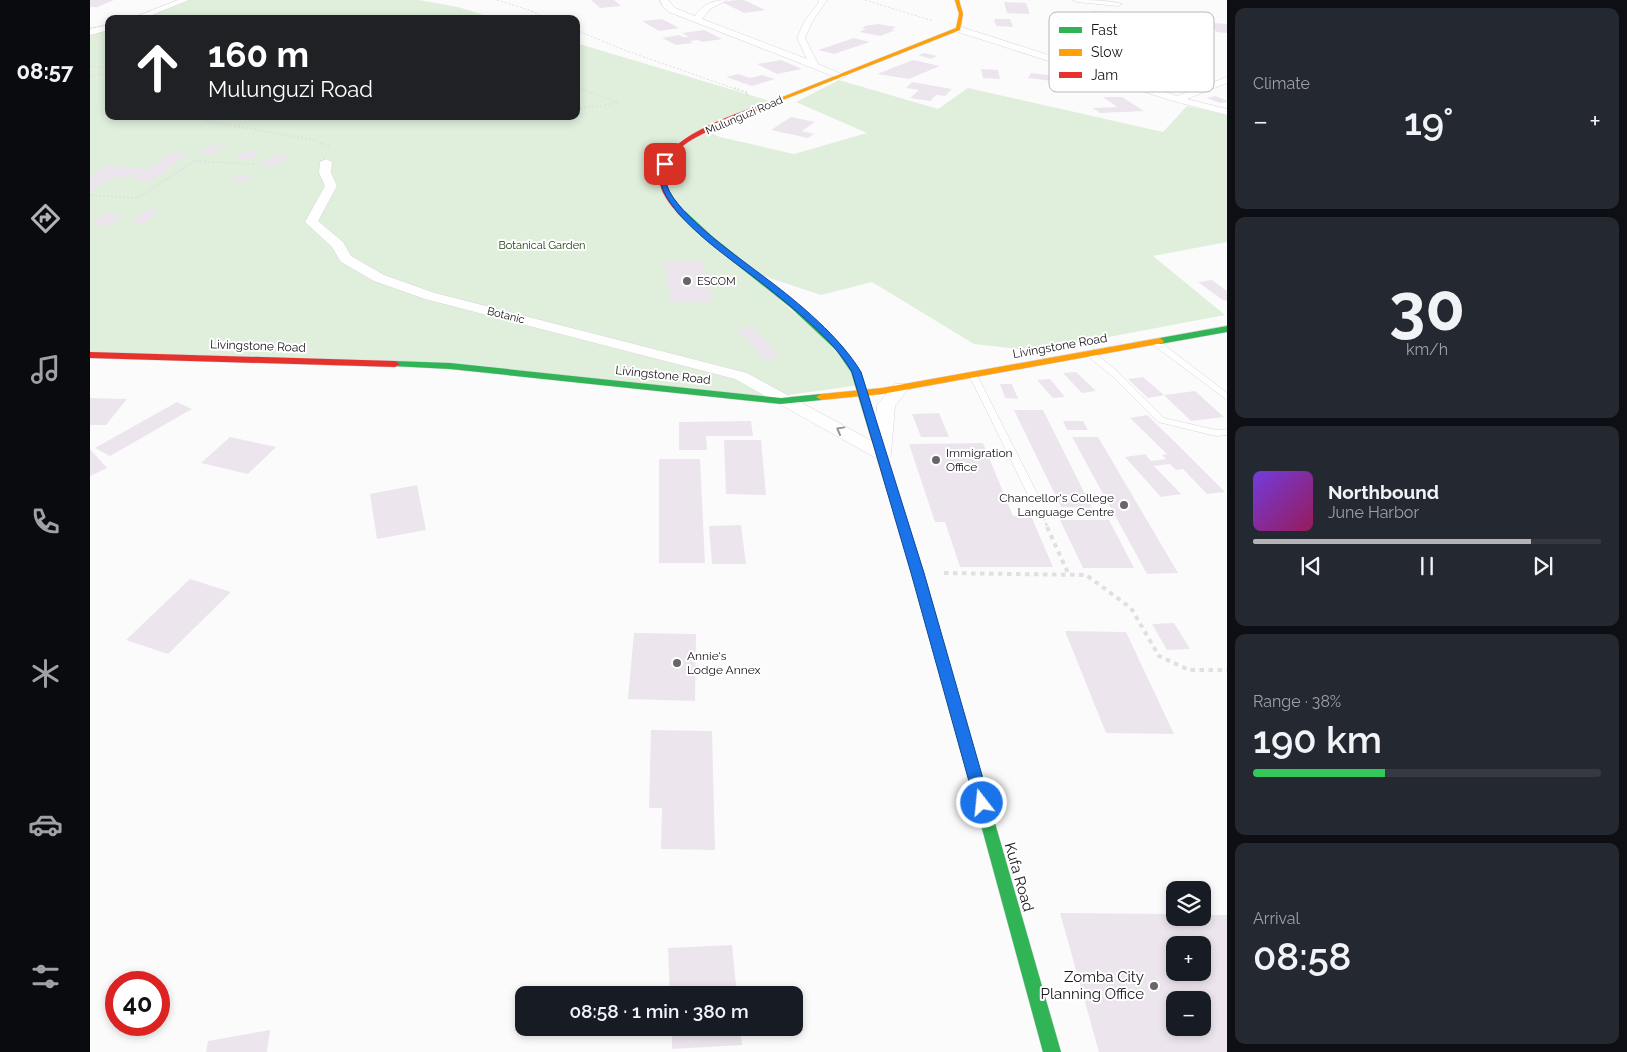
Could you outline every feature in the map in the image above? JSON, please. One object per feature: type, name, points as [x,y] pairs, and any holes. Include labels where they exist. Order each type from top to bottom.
[{"type":"street","points":[[145,15],[185,0]]},
{"type":"street","points":[[664,0],[666,5],[672,10],[841,76]]},
{"type":"street","points":[[697,20],[700,12],[712,4],[723,0]]},
{"type":"street","points":[[814,65],[801,38],[808,22],[824,2],[822,0]]},
{"type":"street","points":[[957,0],[960,14],[958,28],[1049,58]]},
{"type":"street","points":[[1077,0],[1118,4]]},
{"type":"street","points":[[90,32],[105,28]]},
{"type":"street","name":"Mulunguzi Road","points":[[864,394],[852,364],[837,344],[767,283],[715,244],[681,212],[664,187],[662,172],[669,158],[676,151],[689,140],[707,130],[740,115],[920,46],[958,28]]},
{"type":"street","points":[[1214,85],[1227,80]]},
{"type":"street","points":[[1155,92],[1227,112]]},
{"type":"street","points":[[1177,99],[1195,92]]},
{"type":"street","name":"Botanic","points":[[326,162],[325,173],[330,186],[311,222],[326,232],[338,245],[346,259],[379,278],[430,296],[741,376],[781,401]]},
{"type":"street","name":"Livingstone Road","points":[[90,355],[450,366],[781,401],[864,394],[1227,329]]},
{"type":"street","points":[[781,401],[834,426],[882,454],[886,406],[900,388]]},
{"type":"street","name":"Kufa Road","points":[[864,394],[918,573],[1052,1052]]},
{"type":"lane","points":[[1155,342],[1227,397]]},
{"type":"lane","points":[[1091,354],[1115,374],[1160,420],[1216,433],[1227,432]]},
{"type":"lane","points":[[973,375],[1035,499]]},
{"type":"path","points":[[497,0],[540,15]]},
{"type":"path","points":[[865,0],[958,28]]},
{"type":"path","points":[[580,32],[624,50],[748,93],[740,115]]},
{"type":"path","points":[[90,66],[105,68]]},
{"type":"path","points":[[90,76],[105,74]]},
{"type":"path","points":[[580,88],[617,102],[580,108]]},
{"type":"path","points":[[202,120],[314,140],[334,149],[326,162]]},
{"type":"path","points":[[91,195],[138,198],[194,161],[254,164]]},
{"type":"path","points":[[1035,499],[1069,575]]},
{"type":"path","points":[[918,573],[1086,575],[1131,608],[1160,656],[1189,670],[1227,670]]},
{"type":"green space","points":[[182,0],[419,0],[458,7],[484,15],[142,15]]},
{"type":"green space","name":"Botanical Garden","points":[[105,26],[105,120],[580,120],[580,44],[770,101],[702,129],[720,137],[794,154],[867,133],[796,102],[839,80],[938,109],[968,88],[1163,132],[1187,106],[1227,115],[1227,242],[1153,256],[1225,315],[1035,351],[974,344],[872,282],[821,295],[745,270],[841,353],[860,385],[746,401],[450,364],[90,355],[90,31]]},
{"type":"building","points":[[90,0],[114,0],[98,7],[90,7]]},
{"type":"building","points":[[591,0],[614,0],[621,6],[600,8]]},
{"type":"building","points":[[744,0],[765,10],[744,13],[722,2]]},
{"type":"building","points":[[1004,2],[1026,3],[1030,14],[1007,13]]},
{"type":"building","points":[[662,19],[679,28],[659,31],[642,21]]},
{"type":"building","points":[[994,19],[1010,19],[1013,27],[996,26]]},
{"type":"building","points":[[1214,23],[1227,24],[1227,33],[1216,32]]},
{"type":"building","points":[[878,24],[896,27],[891,30],[896,30],[880,36],[859,32],[866,29],[862,28],[865,26]]},
{"type":"building","points":[[704,30],[722,39],[703,42],[698,40],[690,41],[693,43],[676,45],[662,38],[679,35],[689,37],[682,33]]},
{"type":"building","points":[[854,38],[870,42],[834,54],[818,50]]},
{"type":"building","points":[[924,53],[937,56],[931,59],[918,55]]},
{"type":"building","points":[[781,60],[802,69],[777,74],[757,64]]},
{"type":"building","points":[[913,60],[940,66],[909,79],[877,74]]},
{"type":"building","points":[[981,69],[998,70],[1000,79],[983,78]]},
{"type":"building","points":[[1031,73],[1049,75],[1049,81],[1028,78]]},
{"type":"building","points":[[738,74],[750,78],[762,75],[775,79],[752,86],[726,77]]},
{"type":"building","points":[[912,82],[952,89],[945,96],[936,95],[930,101],[910,98],[919,90],[906,88]]},
{"type":"building","points":[[1216,96],[1227,102],[1220,103],[1207,98]]},
{"type":"building","points":[[1103,97],[1122,97],[1144,111],[1100,113],[1093,108],[1117,107]]},
{"type":"building","points":[[791,117],[815,122],[802,131],[814,134],[808,138],[771,130]]},
{"type":"building","points":[[212,145],[225,146],[213,155],[200,154]]},
{"type":"building","points":[[243,152],[259,152],[250,160],[234,160]]},
{"type":"building","points":[[170,153],[188,154],[152,181],[133,180]]},
{"type":"building","points":[[275,155],[288,156],[276,166],[259,165],[268,158]]},
{"type":"building","points":[[107,166],[148,168],[133,178],[113,177],[90,192],[90,177]]},
{"type":"building","points":[[239,175],[251,176],[242,183],[231,182]]},
{"type":"building","points":[[147,210],[160,211],[144,223],[130,222]]},
{"type":"building","points":[[104,214],[123,215],[109,226],[90,224]]},
{"type":"building","name":"ESCOM","points":[[703,261],[712,301],[671,302],[664,262]]},
{"type":"building","points":[[1212,280],[1227,291],[1227,300],[1224,301],[1198,282]]},
{"type":"building","points":[[752,326],[780,357],[764,360],[737,329]]},
{"type":"building","points":[[1076,372],[1096,391],[1082,393],[1063,373]]},
{"type":"building","points":[[1143,377],[1164,395],[1148,398],[1128,379]]},
{"type":"building","points":[[1050,379],[1065,397],[1053,398],[1037,380]]},
{"type":"building","points":[[1000,384],[1012,384],[1018,399],[1005,398]]},
{"type":"building","points":[[1195,391],[1224,417],[1191,421],[1164,395]]},
{"type":"building","points":[[90,398],[127,399],[106,425],[90,425]]},
{"type":"building","points":[[177,402],[192,409],[110,456],[95,448]]},
{"type":"building","points":[[1014,410],[1043,410],[1092,508],[1061,507]]},
{"type":"building","points":[[939,413],[949,437],[921,437],[912,414]]},
{"type":"building","points":[[1147,415],[1225,492],[1207,494],[1183,469],[1176,470],[1170,464],[1154,466],[1181,494],[1161,497],[1125,457],[1145,454],[1151,461],[1166,459],[1162,455],[1167,454],[1130,418]]},
{"type":"building","points":[[751,421],[753,436],[706,436],[707,450],[679,450],[679,422]]},
{"type":"building","points":[[1063,421],[1083,421],[1088,430],[1067,430]]},
{"type":"building","points":[[230,437],[276,447],[248,474],[201,463]]},
{"type":"building","name":"Chancellor's College Language Centre","points":[[1072,437],[1098,437],[1178,573],[1147,574]]},
{"type":"building","points":[[724,440],[761,440],[766,495],[726,494]]},
{"type":"building","points":[[983,443],[1013,516],[1031,516],[1053,567],[960,567],[945,522],[935,522],[909,444]]},
{"type":"building","points":[[90,449],[107,468],[90,476]]},
{"type":"building","points":[[659,459],[700,459],[705,563],[659,563]]},
{"type":"building","points":[[417,485],[426,530],[377,539],[370,494]]},
{"type":"building","points":[[1060,520],[1109,520],[1134,568],[1083,568]]},
{"type":"building","points":[[741,525],[746,564],[712,564],[709,526]]},
{"type":"building","points":[[190,579],[231,592],[168,654],[126,640]]},
{"type":"building","points":[[1174,623],[1190,649],[1167,650],[1152,624]]},
{"type":"building","points":[[1065,631],[1126,632],[1174,734],[1106,733]]},
{"type":"building","points":[[634,633],[696,634],[695,701],[628,699]]},
{"type":"building","points":[[651,730],[712,731],[715,850],[661,849],[662,808],[649,808]]},
{"type":"building","name":"Zomba City Planning Office","points":[[1060,913],[1166,914],[1166,926],[1211,926],[1211,915],[1227,915],[1227,1052],[1099,1052]]},
{"type":"building","points":[[732,945],[736,986],[670,986],[668,948]]},
{"type":"building","points":[[270,1030],[267,1052],[206,1052],[208,1041]]},
{"type":"building","points":[[672,1036],[741,1036],[742,1045],[672,1049]]},
{"type":"traffic: fast","points":[[682,213],[710,239],[794,306],[839,348],[856,372],[874,432]]},
{"type":"traffic: fast","points":[[1160,341],[1227,329]]},
{"type":"traffic: fast","points":[[395,364],[450,366],[781,401],[821,397]]},
{"type":"traffic: fast","points":[[979,792],[1052,1052]]},
{"type":"traffic: slow","points":[[768,104],[958,29],[961,14],[957,0]]},
{"type":"traffic: slow","points":[[821,397],[882,391],[1160,341]]},
{"type":"traffic: slow","points":[[874,432],[918,573],[979,792]]},
{"type":"traffic: jam","points":[[682,213],[671,200],[663,184],[662,173],[666,161],[676,149],[706,130],[723,121],[768,104]]},
{"type":"traffic: jam","points":[[90,355],[395,364]]},
{"type":"place","name":"ESCOM","points":[[687,281]]},
{"type":"place","name":"Immigration Office","points":[[936,460]]},
{"type":"place","name":"Chancellor's College Language Centre","points":[[1124,505]]},
{"type":"place","name":"Annie's Lodge Annex","points":[[677,663]]},
{"type":"place","name":"Zomba City Planning Office","points":[[1154,986]]},
{"type":"route","points":[[665,164],[662,172],[664,187],[672,202],[681,212],[715,244],[767,283],[837,344],[847,356],[856,372],[862,385],[918,573],[982,803]]}]
